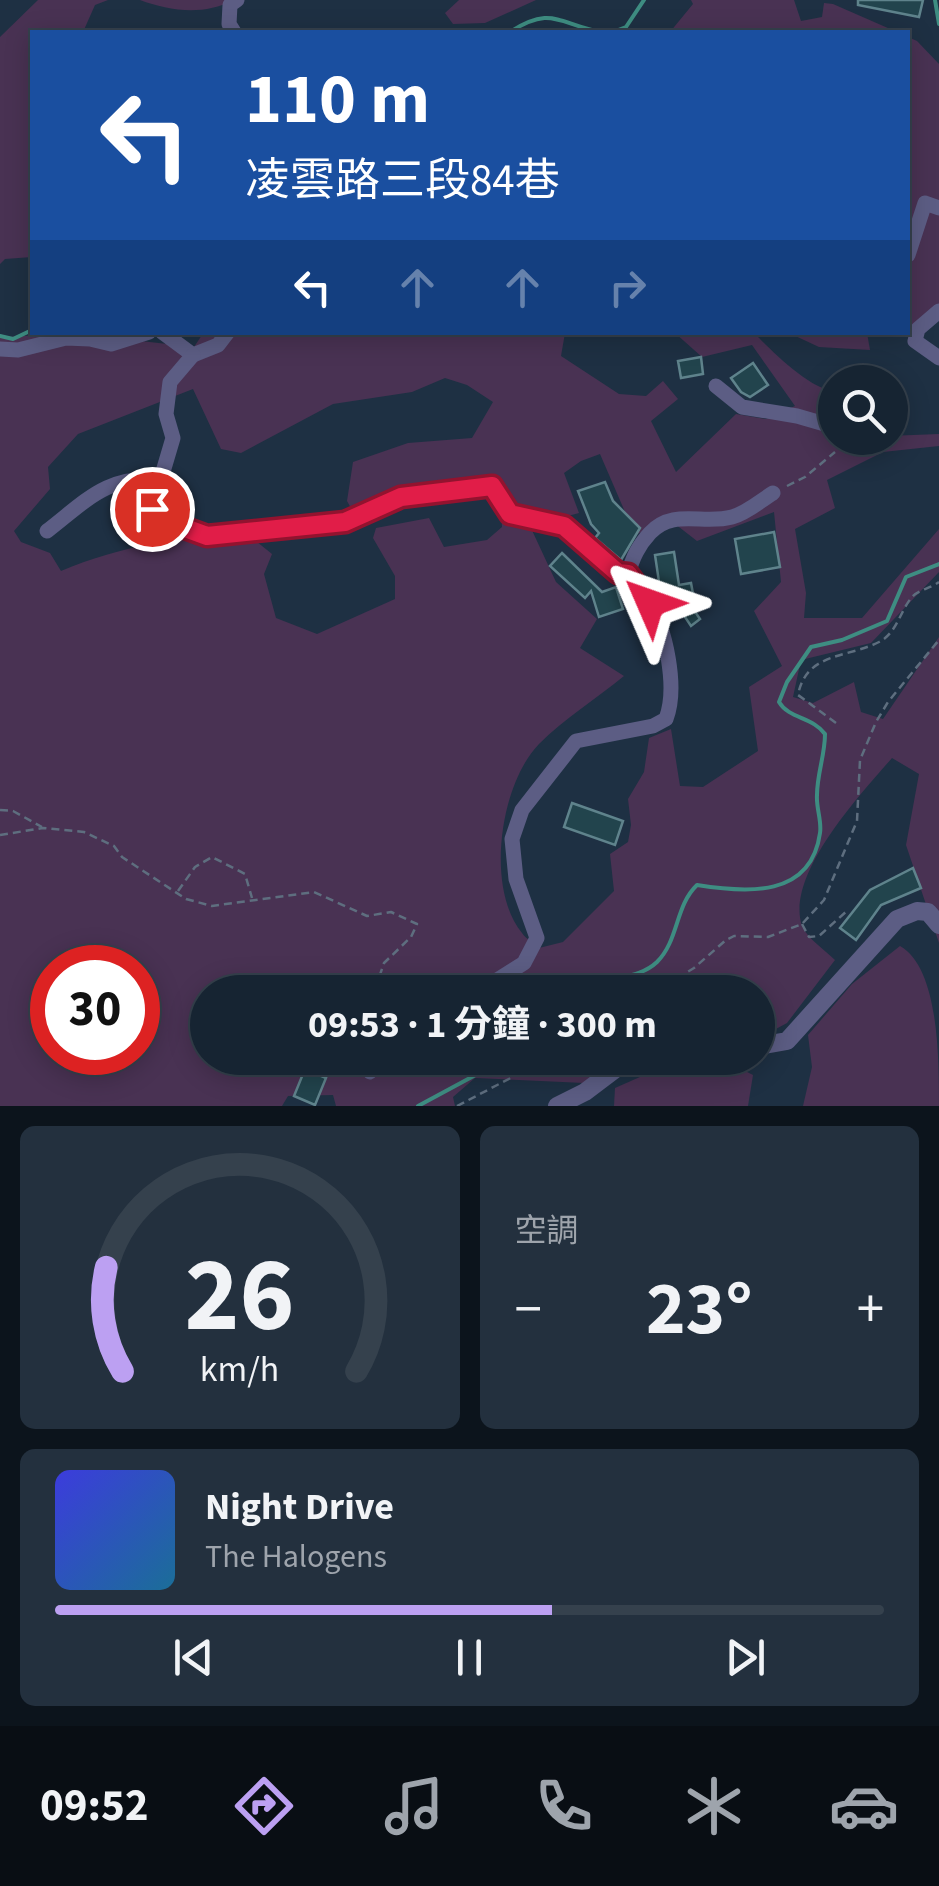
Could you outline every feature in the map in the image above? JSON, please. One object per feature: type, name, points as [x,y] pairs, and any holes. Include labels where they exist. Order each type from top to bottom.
[{"type":"street","points":[[233,30],[229,24],[230,5],[237,0]]},
{"type":"street","points":[[910,249],[925,203],[939,208]]},
{"type":"street","points":[[939,311],[918,328],[915,341],[939,358]]},
{"type":"street","points":[[0,349],[18,350],[66,338],[90,338],[111,344],[140,335]]},
{"type":"street","points":[[166,335],[194,355]]},
{"type":"street","points":[[226,335],[218,346],[194,355],[170,382],[166,414],[173,438],[152,509],[166,521],[207,536],[345,522],[401,497],[492,486],[510,514],[564,526],[618,573],[628,574],[650,603],[660,628],[673,690],[666,719],[653,726],[576,740],[522,810],[512,839],[516,880],[536,938],[524,963],[505,975]]},
{"type":"street","points":[[716,386],[742,407],[818,422]]},
{"type":"street","points":[[47,531],[104,487],[136,478],[161,480]]},
{"type":"street","points":[[628,574],[633,554],[660,522],[673,518],[730,518],[773,493]]},
{"type":"street","points":[[775,1042],[787,1040],[897,919],[917,911],[928,912],[939,926]]},
{"type":"street","points":[[557,1106],[608,1075]]},
{"type":"path","points":[[773,493],[805,477],[831,455]]},
{"type":"path","points":[[836,723],[798,695],[811,668],[828,658],[880,642],[892,632],[913,595],[939,582]]},
{"type":"path","points":[[683,975],[734,936],[768,936],[802,924],[824,900],[857,821],[860,760],[876,722],[939,640]]},
{"type":"path","points":[[0,810],[13,812],[43,828]]},
{"type":"path","points":[[0,836],[43,828],[84,832],[114,846],[122,857],[186,899],[212,906],[314,892],[367,916],[391,912],[417,924],[411,938],[384,963],[380,975]]},
{"type":"path","points":[[177,893],[194,868],[212,856],[245,874],[252,900]]},
{"type":"path","points":[[802,924],[808,937],[818,936],[848,910]]},
{"type":"path","points":[[456,1106],[516,1075]]},
{"type":"shaded area","points":[[38,0],[108,0],[95,5],[84,30],[30,30],[30,257],[5,259],[0,264],[0,37]]},
{"type":"shaded area","points":[[140,0],[233,0],[210,8],[186,10]]},
{"type":"shaded area","points":[[459,0],[536,0],[485,23],[453,24],[445,13]]},
{"type":"shaded area","points":[[691,0],[794,0],[801,21],[822,17],[824,3],[833,4],[892,30],[672,30],[693,4]]},
{"type":"shaded area","points":[[910,38],[939,64],[939,320],[920,331],[910,327]]},
{"type":"shaded area","points":[[0,334],[88,335],[194,347],[202,335],[565,335],[561,356],[619,394],[646,396],[663,381],[678,399],[651,421],[676,472],[736,414],[766,419],[795,406],[752,345],[702,357],[677,335],[756,335],[818,386],[818,455],[877,455],[827,480],[835,508],[795,529],[806,593],[804,618],[862,618],[939,529],[939,572],[871,643],[801,660],[793,697],[813,703],[854,682],[861,712],[883,719],[939,637],[939,943],[906,845],[919,774],[892,758],[829,837],[804,883],[802,926],[835,960],[787,1023],[775,1029],[775,975],[190,975],[190,1075],[593,1075],[584,1083],[475,1078],[453,1097],[455,1106],[336,1106],[333,1095],[288,1096],[282,1106],[0,1106]],"holes":[[[445,378],[467,385],[493,402],[472,438],[408,443],[353,462],[347,501],[352,510],[383,499],[485,492],[501,506],[502,527],[487,540],[444,547],[429,518],[376,528],[373,538],[395,576],[395,599],[317,634],[276,618],[264,574],[272,554],[246,533],[152,544],[61,571],[50,553],[21,542],[14,531],[50,489],[48,467],[78,434],[193,389],[221,449],[241,453],[333,404],[412,392]],[[600,454],[635,535],[670,520],[697,541],[774,512],[781,582],[754,611],[782,666],[749,687],[758,751],[703,787],[680,786],[671,729],[649,738],[644,772],[628,799],[628,842],[610,854],[614,891],[563,942],[539,948],[522,933],[504,890],[502,837],[515,784],[539,744],[624,676],[580,648],[597,619],[556,582],[530,526],[579,513],[564,473]]]},
{"type":"shaded area","points":[[793,335],[867,335],[870,350],[819,347]]},
{"type":"shaded area","points":[[939,434],[939,446],[908,449],[908,435]]},
{"type":"shaded area","points":[[900,946],[913,957],[929,994],[937,1040],[939,1106],[803,1106],[812,1067],[808,1035],[852,984]]},
{"type":"shaded area","points":[[644,1075],[753,1075],[748,1106],[614,1106],[615,1088]]},
{"type":"building","points":[[858,0],[923,0],[919,17],[858,5]]},
{"type":"building","points":[[701,357],[703,374],[681,378],[678,361]]},
{"type":"building","points":[[753,363],[768,385],[750,397],[731,378]]},
{"type":"building","points":[[605,482],[613,501],[640,528],[621,560],[595,538],[599,533],[591,524],[578,491]]},
{"type":"building","points":[[774,532],[780,567],[741,574],[735,539]]},
{"type":"building","points":[[674,552],[679,585],[691,583],[694,599],[687,600],[700,619],[691,626],[675,602],[662,602],[655,555]]},
{"type":"building","points":[[562,553],[602,592],[616,587],[623,609],[599,617],[591,591],[585,598],[550,566]]},
{"type":"building","points":[[572,803],[623,821],[615,845],[564,827]]},
{"type":"building","points":[[913,868],[921,888],[881,905],[856,940],[840,928],[870,890]]},
{"type":"building","points":[[303,1075],[326,1078],[315,1105],[294,1096]]},
{"type":"waterway","points":[[618,30],[626,27],[644,0]]},
{"type":"waterway","points":[[935,0],[939,24]]},
{"type":"waterway","points":[[514,30],[546,18],[594,30]]},
{"type":"waterway","points":[[0,336],[13,339],[30,331]]},
{"type":"waterway","points":[[630,975],[649,968],[664,953],[697,885],[756,889],[790,880],[804,870],[820,833],[817,787],[825,734],[783,708],[779,702],[787,682],[811,647],[842,640],[887,621],[906,577],[939,564]]},
{"type":"waterway","points":[[418,1106],[475,1075]]},
{"type":"route","points":[[152,509],[166,521],[207,536],[345,522],[401,497],[492,486],[510,514],[564,526],[618,573],[628,574],[650,603]]}]
